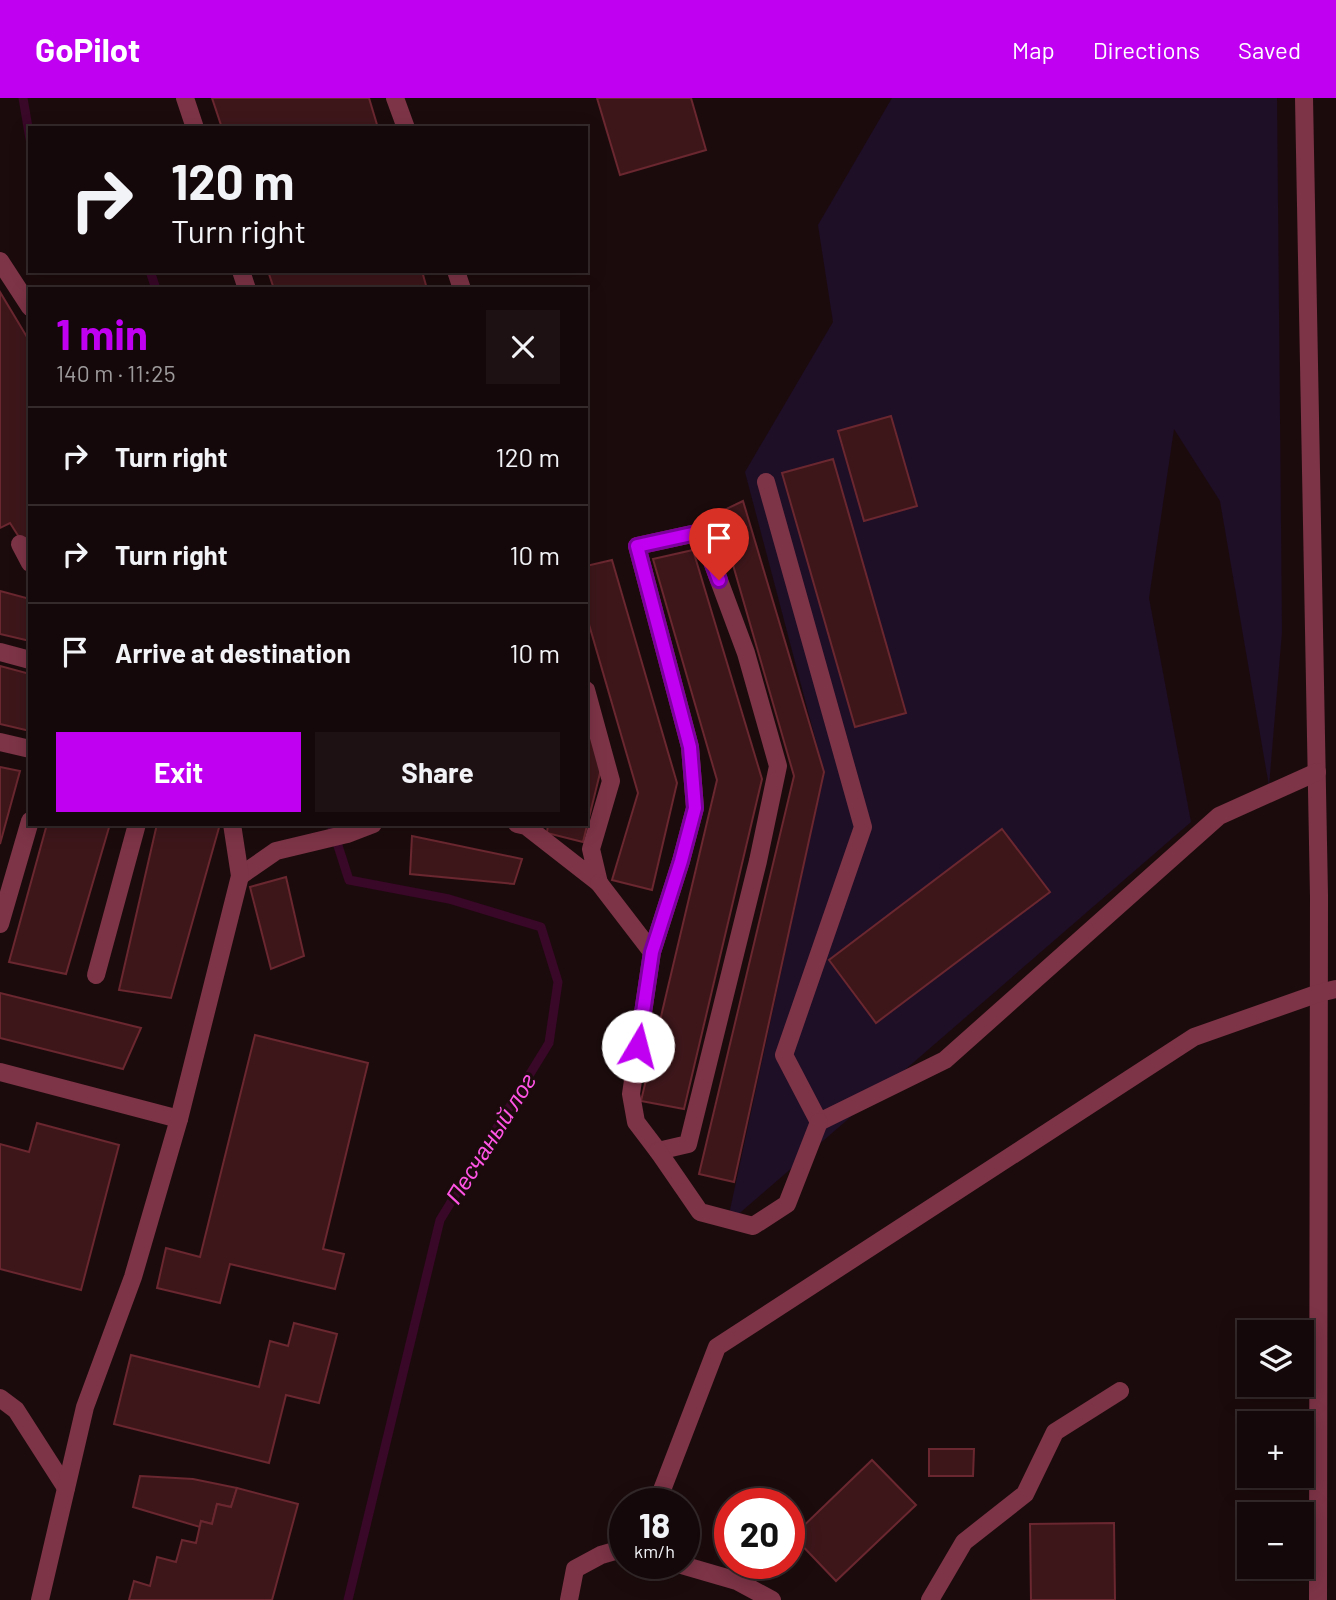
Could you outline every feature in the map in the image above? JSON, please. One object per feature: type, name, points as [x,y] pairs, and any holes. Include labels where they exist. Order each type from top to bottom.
[{"type":"street","points":[[185,98],[194,126]]},
{"type":"street","points":[[395,98],[404,126]]},
{"type":"street","points":[[1304,98],[1317,772],[1327,991],[1318,1600]]},
{"type":"street","points":[[0,261],[28,304]]},
{"type":"street","points":[[766,482],[863,827],[784,1055],[820,1122]]},
{"type":"street","points":[[658,1150],[688,1144],[755,874],[778,766],[746,653],[701,532],[637,546],[690,747],[695,808],[652,952],[631,1094],[636,1122],[700,1212],[753,1227],[787,1204],[820,1122],[945,1060],[1219,816],[1317,772]]},
{"type":"street","points":[[20,544],[28,559]]},
{"type":"street","points":[[0,652],[28,659]]},
{"type":"street","points":[[588,697],[611,781],[591,849],[598,883]]},
{"type":"street","points":[[0,742],[28,749]]},
{"type":"street","points":[[0,924],[29,826]]},
{"type":"street","points":[[96,975],[136,826]]},
{"type":"street","points":[[40,1600],[85,1407],[133,1277],[179,1119],[240,876],[232,826]]},
{"type":"street","points":[[240,876],[276,852],[368,826]]},
{"type":"street","points":[[526,826],[598,883],[652,952]]},
{"type":"street","points":[[663,1488],[717,1347],[1194,1037],[1327,991]]},
{"type":"street","points":[[0,1072],[179,1119]]},
{"type":"street","points":[[930,1600],[964,1542],[1025,1494],[1055,1432],[1121,1391]]},
{"type":"street","points":[[0,1398],[16,1410],[66,1488]]},
{"type":"street","points":[[569,1600],[575,1569],[609,1553]]},
{"type":"street","points":[[700,1570],[737,1581],[772,1600]]},
{"type":"shaded area","points":[[892,98],[1277,98],[1282,632],[1269,786],[1220,501],[1174,429],[1149,598],[1191,822],[727,1224],[824,772],[745,472],[833,322],[818,225]]},
{"type":"building","points":[[212,98],[369,98],[377,126],[221,126]]},
{"type":"building","points":[[597,98],[691,98],[706,150],[620,175]]},
{"type":"building","points":[[269,273],[423,273],[426,287],[273,287]]},
{"type":"building","points":[[0,292],[28,339],[28,551],[10,523],[0,528]]},
{"type":"building","points":[[891,416],[917,506],[864,521],[838,431]]},
{"type":"building","points":[[833,459],[906,713],[855,727],[782,473]]},
{"type":"building","points":[[743,501],[824,772],[734,1182],[699,1174],[794,776],[718,513]]},
{"type":"building","points":[[693,550],[762,779],[684,1109],[641,1101],[717,780],[653,559]]},
{"type":"building","points":[[612,560],[677,783],[652,890],[612,880],[638,793],[588,621],[588,566]]},
{"type":"building","points":[[0,591],[28,598],[28,641],[0,634]]},
{"type":"building","points":[[0,666],[28,673],[28,731],[0,724]]},
{"type":"building","points":[[588,720],[602,765],[588,822]]},
{"type":"building","points":[[0,767],[20,771],[0,844]]},
{"type":"building","points":[[46,826],[109,826],[66,974],[9,962]]},
{"type":"building","points":[[157,826],[219,826],[171,998],[119,990]]},
{"type":"building","points":[[548,826],[587,826],[583,842],[547,833]]},
{"type":"building","points":[[1002,829],[1050,892],[876,1023],[829,960]]},
{"type":"building","points":[[412,836],[522,859],[514,884],[410,874]]},
{"type":"building","points":[[286,877],[304,956],[271,969],[250,887]]},
{"type":"building","points":[[0,993],[141,1028],[123,1069],[0,1038]]},
{"type":"building","points":[[255,1035],[368,1063],[323,1249],[344,1254],[335,1289],[230,1264],[220,1303],[157,1288],[166,1248],[200,1257]]},
{"type":"building","points":[[37,1123],[119,1145],[81,1290],[0,1269],[0,1144],[29,1152]]},
{"type":"building","points":[[294,1323],[337,1334],[319,1403],[286,1395],[269,1463],[114,1424],[131,1355],[259,1387],[270,1341],[288,1346]]},
{"type":"building","points":[[929,1449],[974,1449],[973,1476],[929,1476]]},
{"type":"building","points":[[872,1460],[916,1505],[836,1581],[805,1549],[805,1524]]},
{"type":"building","points":[[140,1476],[193,1479],[237,1488],[231,1507],[217,1504],[212,1524],[201,1521],[200,1527],[133,1507]]},
{"type":"building","points":[[237,1488],[298,1504],[272,1600],[129,1600],[134,1581],[150,1586],[157,1557],[176,1562],[182,1540],[196,1543],[201,1521],[212,1524],[217,1504],[231,1507]]},
{"type":"building","points":[[1114,1523],[1115,1600],[1031,1600],[1030,1524]]},
{"type":"waterway","name":"Песчаный лог","points":[[23,98],[28,127]]},
{"type":"waterway","name":"Песчаный лог","points":[[151,273],[155,287]]},
{"type":"waterway","name":"Песчаный лог","points":[[332,826],[349,880],[449,899],[541,927],[558,982],[549,1043],[440,1220],[348,1600]]},
{"type":"route","points":[[638,1046],[652,952],[695,808],[690,747],[637,546],[701,532],[719,580]]}]
